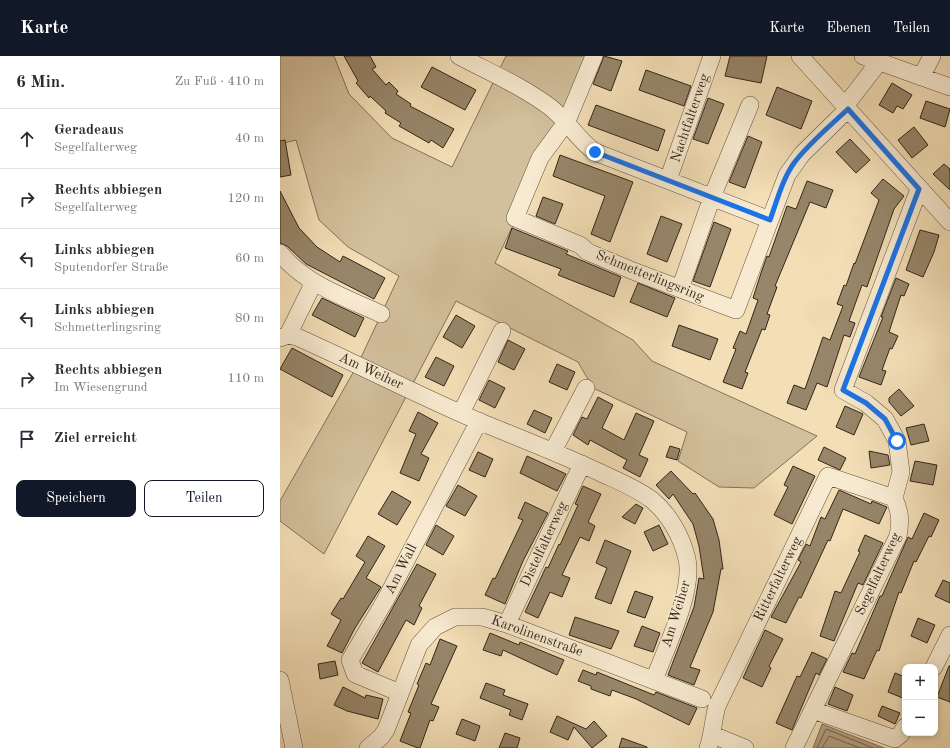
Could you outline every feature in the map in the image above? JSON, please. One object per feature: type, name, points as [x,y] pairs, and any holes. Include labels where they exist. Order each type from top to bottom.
[{"type":"street","points":[[459,56],[534,96],[567,121],[587,146],[595,152],[770,220]]},
{"type":"street","name":"Schmetterlingsring","points":[[594,56],[567,121],[540,158],[515,218],[580,245],[588,252],[680,290],[736,310],[781,188],[794,164],[847,107],[879,62]]},
{"type":"street","name":"Nachtfalterweg","points":[[668,180],[712,56]]},
{"type":"street","points":[[800,56],[950,222]]},
{"type":"street","points":[[863,56],[950,87]]},
{"type":"street","points":[[921,77],[932,56]]},
{"type":"street","points":[[680,290],[712,197],[750,105]]},
{"type":"street","points":[[894,498],[901,472],[897,441],[885,419],[866,403],[843,390],[919,189]]},
{"type":"street","points":[[280,253],[286,261],[314,282],[381,314]]},
{"type":"street","points":[[284,336],[314,282]]},
{"type":"street","points":[[461,413],[502,331]]},
{"type":"street","name":"Am Weiher","points":[[284,336],[297,337],[461,413],[582,464],[637,491],[663,510],[673,525],[687,558],[689,577],[684,600],[654,680]]},
{"type":"street","points":[[553,451],[586,388]]},
{"type":"street","name":"Am Wall","points":[[400,693],[355,674],[350,660],[386,599],[479,421]]},
{"type":"street","name":"Distelfalterweg","points":[[507,624],[582,464]]},
{"type":"street","name":"Ritterfalterweg","points":[[710,742],[718,706],[828,476],[894,498]]},
{"type":"street","name":"Segelfalterweg","points":[[794,748],[898,536],[900,523],[899,509],[894,498]]},
{"type":"street","name":"Karolinenstraße","points":[[368,748],[382,738],[386,730],[419,644],[435,627],[455,617],[482,617],[507,624],[702,699]]},
{"type":"street","points":[[936,664],[950,635]]},
{"type":"street","points":[[280,680],[294,748]]},
{"type":"street","points":[[813,710],[895,739],[902,732]]},
{"type":"street","points":[[710,742],[745,748]]},
{"type":"shaded area","points":[[280,56],[334,56],[349,94],[392,138],[452,167],[506,56],[594,56],[495,263],[633,340],[652,361],[817,436],[754,488],[719,487],[678,461],[687,432],[593,388],[578,362],[456,301],[324,554],[280,521],[280,501],[358,364],[399,276],[348,247],[319,220],[296,140],[280,144]]},
{"type":"water","points":[[822,724],[884,748],[813,748]]},
{"type":"building","points":[[344,56],[370,56],[376,67],[372,69],[386,85],[389,82],[398,91],[396,94],[411,104],[410,106],[454,129],[443,148],[431,140],[429,143],[399,126],[401,123],[385,113],[386,111],[370,96],[369,98],[356,83],[358,81]]},
{"type":"building","points":[[604,56],[622,61],[611,91],[593,84]]},
{"type":"building","points":[[730,56],[767,56],[761,83],[725,76]]},
{"type":"building","points":[[432,67],[476,90],[465,110],[421,87]]},
{"type":"building","points":[[646,70],[691,86],[684,106],[639,90]]},
{"type":"building","points":[[892,83],[912,95],[903,109],[897,106],[893,113],[879,105]]},
{"type":"building","points":[[777,87],[812,101],[801,129],[766,115]]},
{"type":"building","points":[[708,98],[724,104],[708,144],[693,139]]},
{"type":"building","points":[[926,101],[950,109],[945,127],[920,118]]},
{"type":"building","points":[[596,105],[665,130],[658,151],[588,125]]},
{"type":"building","points":[[914,127],[928,145],[912,158],[898,140]]},
{"type":"building","points":[[748,136],[762,142],[745,188],[729,182]]},
{"type":"building","points":[[850,139],[870,160],[856,173],[836,152]]},
{"type":"building","points":[[285,140],[291,175],[280,177],[280,141]]},
{"type":"building","points":[[560,155],[633,182],[610,242],[591,234],[605,196],[553,176]]},
{"type":"building","points":[[944,164],[950,169],[950,190],[933,174]]},
{"type":"building","points":[[883,179],[904,196],[894,209],[867,287],[862,285],[849,321],[855,323],[850,337],[844,335],[827,387],[817,383],[806,410],[787,403],[794,385],[805,389],[823,337],[830,340],[843,306],[837,304],[844,285],[846,286],[854,263],[855,264],[879,200],[871,193]]},
{"type":"building","points":[[807,181],[833,190],[826,208],[810,202],[775,286],[777,287],[767,314],[770,315],[765,330],[762,329],[745,372],[748,373],[742,389],[723,382],[736,349],[733,348],[740,331],[746,334],[758,300],[753,298],[761,273],[767,256],[769,257],[787,206],[796,209]]},
{"type":"building","points":[[280,191],[299,228],[317,247],[340,262],[343,256],[385,278],[374,299],[306,264],[287,246],[280,243]]},
{"type":"building","points":[[543,197],[563,204],[555,224],[536,216]]},
{"type":"building","points":[[661,216],[682,224],[667,262],[647,254]]},
{"type":"building","points":[[714,222],[731,229],[710,287],[693,281]]},
{"type":"building","points":[[512,228],[568,251],[566,254],[621,277],[614,297],[558,275],[561,269],[505,248]]},
{"type":"building","points":[[920,230],[939,235],[934,252],[923,277],[906,270]]},
{"type":"building","points":[[896,278],[909,284],[904,296],[901,295],[889,332],[898,336],[892,349],[890,348],[882,370],[886,371],[881,385],[859,377],[883,317],[881,317]]},
{"type":"building","points":[[638,283],[675,298],[667,317],[630,302]]},
{"type":"building","points":[[322,298],[364,318],[355,337],[312,315]]},
{"type":"building","points":[[456,315],[475,326],[462,348],[443,337]]},
{"type":"building","points":[[679,325],[718,339],[710,360],[672,346]]},
{"type":"building","points":[[508,340],[525,349],[514,370],[498,362]]},
{"type":"building","points":[[292,348],[343,375],[332,397],[280,369]]},
{"type":"building","points":[[436,357],[454,366],[444,386],[425,377]]},
{"type":"building","points":[[557,364],[575,372],[567,390],[549,382]]},
{"type":"building","points":[[489,380],[505,388],[495,408],[479,400]]},
{"type":"building","points":[[899,389],[914,406],[901,416],[889,402],[889,398]]},
{"type":"building","points":[[598,397],[613,405],[602,428],[624,440],[636,413],[654,421],[639,455],[648,459],[640,477],[623,468],[627,460],[590,440],[588,445],[573,435],[582,417],[587,419]]},
{"type":"building","points":[[845,406],[863,414],[854,435],[836,427]]},
{"type":"building","points":[[534,410],[552,418],[545,433],[527,424]]},
{"type":"building","points":[[418,412],[438,423],[421,454],[429,458],[419,481],[400,473],[416,434],[409,431]]},
{"type":"building","points":[[924,424],[929,441],[911,445],[906,428]]},
{"type":"building","points":[[670,446],[680,449],[677,460],[666,457]]},
{"type":"building","points":[[824,447],[846,458],[840,470],[818,460]]},
{"type":"building","points":[[869,451],[888,455],[890,465],[871,468]]},
{"type":"building","points":[[478,452],[493,459],[485,477],[469,470]]},
{"type":"building","points":[[527,456],[566,474],[557,491],[520,473]]},
{"type":"building","points":[[915,461],[937,465],[933,485],[910,481]]},
{"type":"building","points":[[793,466],[815,476],[792,524],[774,515],[788,487],[784,485]]},
{"type":"building","points":[[671,471],[693,494],[695,493],[713,519],[719,540],[723,569],[721,569],[713,612],[690,667],[700,670],[694,685],[668,675],[694,607],[699,578],[704,579],[699,546],[693,524],[673,494],[669,499],[656,485]]},
{"type":"building","points":[[458,485],[477,496],[465,516],[446,506]]},
{"type":"building","points":[[583,486],[601,494],[588,522],[595,526],[589,541],[580,537],[562,575],[570,578],[562,597],[550,592],[538,618],[525,612],[546,567],[548,568],[559,544],[560,545],[578,505],[575,504]]},
{"type":"building","points":[[839,490],[871,504],[872,501],[887,507],[879,524],[843,509],[830,541],[828,540],[801,598],[799,597],[786,623],[771,617],[801,562],[798,560],[806,544],[810,546],[821,517],[825,519]]},
{"type":"building","points":[[392,491],[411,502],[397,525],[378,514]]},
{"type":"building","points":[[525,502],[548,513],[523,561],[505,604],[485,595],[493,578],[495,579],[523,520],[518,518]]},
{"type":"building","points":[[636,504],[643,508],[635,524],[622,517]]},
{"type":"building","points":[[924,513],[939,520],[916,562],[914,561],[901,593],[899,592],[879,651],[877,650],[864,679],[843,672],[852,653],[855,654],[908,537],[912,539]]},
{"type":"building","points":[[436,525],[454,536],[443,555],[426,545]]},
{"type":"building","points":[[659,525],[668,544],[653,551],[644,532]]},
{"type":"building","points":[[865,535],[883,543],[863,585],[858,583],[834,641],[820,636],[835,591],[841,593],[860,552],[858,551]]},
{"type":"building","points":[[368,536],[385,546],[366,578],[381,587],[355,628],[342,653],[327,646],[341,620],[331,614],[341,598],[343,599],[365,562],[356,556]]},
{"type":"building","points":[[605,540],[631,551],[611,604],[595,598],[607,568],[596,563]]},
{"type":"building","points":[[417,564],[436,574],[419,606],[422,608],[414,625],[406,620],[378,672],[362,663]]},
{"type":"building","points":[[943,580],[950,583],[950,603],[935,596]]},
{"type":"building","points":[[635,591],[653,597],[645,618],[627,612]]},
{"type":"building","points":[[575,617],[619,631],[611,649],[569,635]]},
{"type":"building","points":[[918,618],[935,625],[927,643],[911,636]]},
{"type":"building","points":[[642,626],[660,633],[653,652],[634,646]]},
{"type":"building","points":[[765,630],[783,639],[769,666],[771,668],[762,687],[743,678]]},
{"type":"building","points":[[490,633],[519,645],[520,642],[564,660],[557,675],[503,650],[501,656],[483,650]]},
{"type":"building","points":[[440,639],[457,646],[431,704],[439,707],[433,721],[430,720],[420,748],[418,748],[400,741],[411,713],[408,712],[419,685],[417,684],[426,663],[430,665]]},
{"type":"building","points":[[812,652],[827,659],[819,675],[816,673],[792,730],[776,723],[797,676],[800,677]]},
{"type":"building","points":[[335,661],[338,675],[320,679],[318,664]]},
{"type":"building","points":[[950,666],[950,702],[938,697]]},
{"type":"building","points":[[583,670],[596,675],[597,672],[654,695],[656,692],[697,708],[689,725],[636,699],[612,690],[610,696],[591,689],[591,686],[578,681]]},
{"type":"building","points":[[895,673],[902,676],[902,698],[888,692]]},
{"type":"building","points":[[486,683],[505,690],[503,695],[528,704],[522,720],[509,715],[511,710],[480,698]]},
{"type":"building","points":[[343,687],[365,698],[366,695],[383,699],[378,719],[347,711],[334,705]]},
{"type":"building","points":[[835,687],[853,695],[847,711],[828,704]]},
{"type":"building","points":[[882,706],[900,713],[895,724],[878,716]]},
{"type":"building","points":[[557,716],[586,729],[594,721],[607,736],[592,748],[574,727],[568,740],[550,732]]},
{"type":"building","points":[[462,719],[480,726],[475,741],[456,734]]},
{"type":"building","points":[[505,733],[520,738],[517,748],[499,748]]},
{"type":"building","points":[[622,738],[647,747],[647,748],[619,748]]},
{"type":"route","points":[[595,152],[613,161],[668,180],[770,220],[781,188],[794,164],[802,154],[848,109],[919,189],[843,390],[866,403],[885,419],[897,441]]}]
